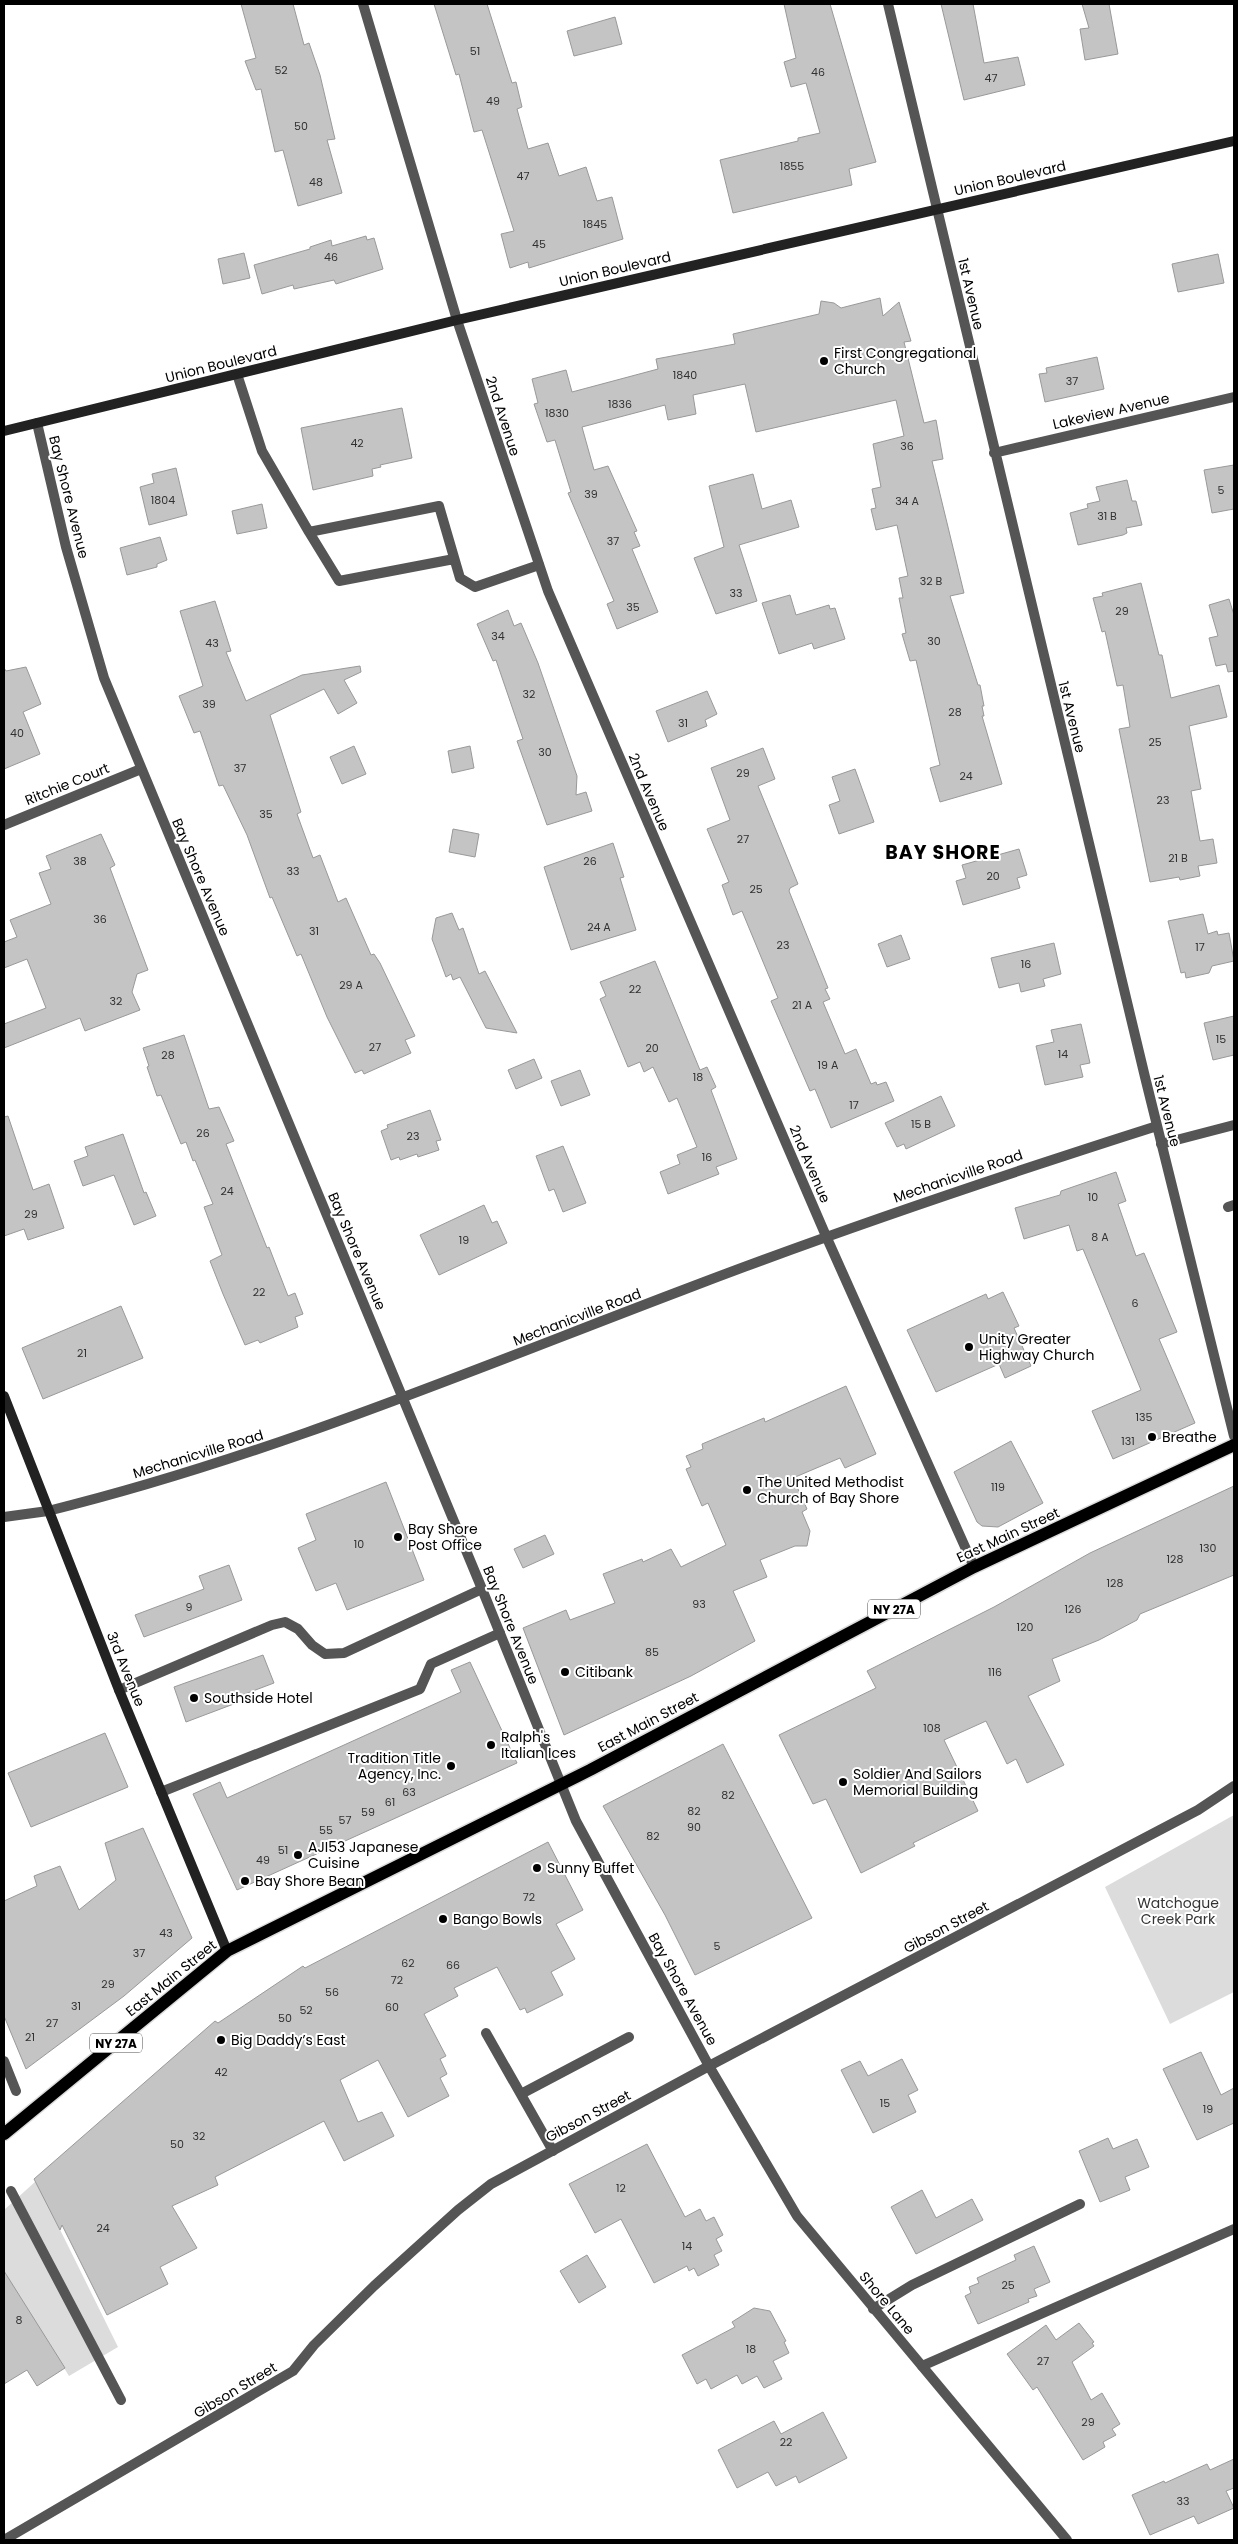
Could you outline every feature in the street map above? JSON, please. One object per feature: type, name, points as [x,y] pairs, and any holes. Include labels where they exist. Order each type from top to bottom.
[{"type":"main road","name":"Union Boulevard","points":[[4,431],[457,320],[1234,141]]},
{"type":"main road","name":"3rd Avenue","points":[[4,1396],[119,1690],[227,1951]]},
{"type":"main road","name":"East Main Street","points":[[4,2134],[227,1951],[560,1785],[974,1567],[1234,1445]]},
{"type":"street","name":"2nd Avenue","points":[[363,4],[457,320],[548,592],[826,1236],[974,1567]]},
{"type":"street","name":"1st Avenue","points":[[888,4],[994,453],[1161,1144],[1234,1436]]},
{"type":"street","points":[[237,374],[262,451],[339,581],[454,559]]},
{"type":"street","name":"Lakeview Avenue","points":[[994,453],[1234,397]]},
{"type":"street","name":"Bay Shore Avenue","points":[[37,423],[66,547],[104,678],[141,769],[404,1399],[560,1785],[576,1821],[709,2066]]},
{"type":"street","points":[[309,532],[439,506],[460,578],[475,587],[539,565]]},
{"type":"street","name":"Ritchie Court","points":[[4,825],[141,769]]},
{"type":"street","points":[[1161,1144],[1234,1125]]},
{"type":"street","name":"Mechanicville Road","points":[[4,1517],[48,1511],[123,1493],[219,1463],[404,1399],[826,1236],[1002,1175],[1157,1126]]},
{"type":"street","points":[[119,1690],[272,1625],[285,1622],[298,1629],[312,1645],[325,1654],[344,1653],[482,1589]]},
{"type":"street","points":[[162,1792],[420,1689],[431,1664],[500,1633]]},
{"type":"street","name":"Gibson Street","points":[[4,2540],[293,2371],[320,2338],[458,2210],[491,2184],[709,2066],[1198,1810],[1234,1786]]},
{"type":"street","points":[[486,2034],[553,2151]]},
{"type":"street","points":[[521,2094],[629,2037]]},
{"type":"street","points":[[4,2061],[16,2091]]},
{"type":"street","name":"Shore Lane","points":[[709,2066],[797,2216],[1067,2540]]},
{"type":"street","points":[[11,2191],[120,2400]]},
{"type":"street","points":[[873,2308],[912,2285],[1080,2204]]},
{"type":"street","points":[[922,2366],[1234,2229]]},
{"type":"green space","name":"Watchogue Creek Park","points":[[1234,1815],[1234,1992],[1170,2024],[1105,1887]]},
{"type":"green space","points":[[36,2181],[118,2347],[69,2376],[4,2271],[4,2210]]},
{"type":"building","points":[[241,4],[293,4],[304,45],[309,43],[320,75],[335,139],[327,140],[342,193],[298,206],[283,150],[275,152],[261,89],[256,90],[245,61],[256,58]]},
{"type":"building","points":[[434,4],[487,4],[512,83],[516,82],[522,107],[517,109],[528,149],[548,143],[559,176],[586,167],[597,201],[612,197],[623,239],[529,268],[528,262],[510,268],[501,234],[514,231],[482,130],[474,132],[459,74],[456,75]]},
{"type":"building","points":[[784,4],[830,4],[876,162],[849,169],[852,185],[733,213],[720,160],[798,141],[798,138],[820,133],[806,83],[791,87],[784,62],[796,58]]},
{"type":"building","points":[[941,4],[973,4],[984,63],[1018,57],[1025,85],[964,100]]},
{"type":"building","points":[[1082,4],[1109,4],[1118,54],[1085,60],[1080,29],[1089,28]]},
{"type":"building","points":[[615,17],[622,44],[574,56],[567,31]]},
{"type":"building","points":[[366,236],[367,240],[374,238],[383,269],[336,284],[334,280],[294,289],[293,285],[262,294],[254,265],[310,249],[310,247],[331,240],[332,246]]},
{"type":"building","points":[[244,253],[250,278],[223,284],[218,259]]},
{"type":"building","points":[[1218,254],[1224,283],[1178,292],[1172,264]]},
{"type":"building","points":[[880,298],[883,316],[899,302],[911,341],[904,342],[924,423],[936,420],[943,459],[932,461],[964,593],[950,596],[978,685],[980,685],[984,706],[982,706],[984,716],[982,716],[1002,784],[940,802],[930,768],[940,765],[916,660],[910,661],[902,634],[906,633],[899,598],[903,598],[899,578],[908,576],[897,525],[876,530],[871,509],[876,508],[872,489],[881,487],[873,444],[904,436],[896,400],[756,432],[745,384],[693,395],[696,414],[668,420],[665,405],[582,427],[594,470],[608,466],[637,531],[634,532],[640,546],[632,549],[658,612],[617,629],[607,604],[614,601],[568,493],[571,492],[555,440],[547,442],[534,404],[538,403],[532,379],[566,370],[572,392],[658,369],[656,359],[735,344],[733,334],[819,314],[821,301],[834,303],[841,308]]},
{"type":"building","points":[[1097,357],[1104,389],[1045,402],[1039,374],[1047,373],[1046,368]]},
{"type":"building","points":[[402,408],[412,458],[380,465],[381,467],[372,469],[373,476],[313,490],[301,428]]},
{"type":"building","points":[[1234,465],[1234,509],[1212,513],[1204,470]]},
{"type":"building","points":[[176,468],[187,515],[149,525],[140,487],[154,483],[152,474]]},
{"type":"building","points":[[753,474],[762,509],[791,500],[799,527],[739,545],[757,601],[716,614],[694,558],[724,547],[709,486]]},
{"type":"building","points":[[1127,480],[1132,501],[1136,501],[1142,525],[1126,528],[1127,533],[1123,535],[1078,545],[1070,513],[1088,508],[1087,504],[1100,501],[1096,487]]},
{"type":"building","points":[[262,504],[267,528],[237,534],[232,511]]},
{"type":"building","points":[[160,537],[167,560],[157,564],[157,567],[127,575],[120,548]]},
{"type":"building","points":[[1141,583],[1159,655],[1162,655],[1171,698],[1219,685],[1227,717],[1189,726],[1201,789],[1191,791],[1200,841],[1213,839],[1217,863],[1198,866],[1200,876],[1180,880],[1179,877],[1150,882],[1119,729],[1130,727],[1123,685],[1117,686],[1105,631],[1102,632],[1093,598],[1103,596],[1102,593]]},
{"type":"building","points":[[790,595],[796,615],[829,605],[830,609],[835,608],[845,639],[814,649],[812,643],[779,654],[762,603]]},
{"type":"building","points":[[1229,599],[1234,615],[1234,671],[1228,672],[1226,664],[1216,666],[1209,638],[1218,636],[1209,605]]},
{"type":"building","points":[[215,601],[231,651],[226,652],[246,701],[302,675],[360,666],[361,672],[344,680],[357,703],[338,714],[324,689],[270,715],[301,812],[297,814],[313,858],[320,855],[338,902],[346,898],[371,955],[374,954],[380,963],[415,1036],[405,1040],[411,1053],[364,1074],[362,1070],[355,1073],[327,1017],[301,954],[297,956],[272,897],[270,898],[247,835],[223,785],[219,786],[200,731],[194,733],[179,696],[203,686],[180,611]]},
{"type":"building","points":[[508,610],[514,626],[521,623],[538,663],[577,776],[576,795],[586,792],[592,811],[547,825],[517,741],[523,739],[496,660],[493,661],[477,624]]},
{"type":"building","points":[[26,667],[41,704],[23,712],[40,754],[4,769],[4,668],[6,671]]},
{"type":"building","points":[[707,691],[717,714],[705,720],[707,726],[668,742],[656,711]]},
{"type":"building","points":[[354,746],[366,774],[342,784],[330,757]]},
{"type":"building","points":[[470,746],[474,768],[452,773],[448,751]]},
{"type":"building","points":[[763,748],[775,779],[758,786],[798,884],[790,888],[789,891],[828,988],[825,989],[830,999],[823,1002],[845,1054],[856,1049],[871,1084],[876,1082],[877,1085],[886,1082],[894,1101],[831,1128],[815,1089],[810,1091],[771,1001],[778,998],[742,911],[733,915],[722,885],[729,882],[707,829],[730,820],[711,768]]},
{"type":"building","points":[[855,769],[874,822],[839,834],[829,805],[840,801],[832,777]]},
{"type":"building","points":[[453,829],[479,834],[475,857],[449,852]]},
{"type":"building","points":[[101,834],[115,865],[110,868],[148,970],[137,974],[132,992],[140,1010],[85,1031],[80,1018],[4,1048],[4,1024],[46,1008],[27,959],[4,968],[4,942],[17,937],[10,920],[51,904],[39,873],[51,869],[46,856]]},
{"type":"building","points":[[613,843],[624,877],[620,878],[636,930],[571,950],[544,867]]},
{"type":"building","points":[[1019,849],[1027,875],[1017,878],[1020,888],[963,905],[956,881],[966,878],[962,865]]},
{"type":"building","points":[[452,913],[459,930],[463,928],[479,974],[485,971],[517,1033],[486,1028],[460,977],[453,980],[451,974],[446,977],[432,939],[436,918]]},
{"type":"building","points":[[1203,914],[1208,934],[1217,931],[1218,935],[1229,933],[1234,961],[1212,966],[1209,973],[1186,978],[1185,972],[1181,973],[1168,921]]},
{"type":"building","points":[[901,935],[910,959],[887,967],[878,944]]},
{"type":"building","points":[[1054,943],[1061,974],[1043,979],[1045,986],[1021,992],[1019,983],[999,988],[991,958]]},
{"type":"building","points":[[655,961],[700,1070],[707,1067],[716,1087],[711,1090],[737,1159],[716,1167],[719,1174],[668,1194],[660,1172],[680,1164],[677,1155],[697,1147],[677,1098],[669,1102],[653,1067],[644,1072],[640,1062],[628,1067],[600,999],[606,996],[600,982]]},
{"type":"building","points":[[1234,1016],[1234,1055],[1213,1060],[1204,1023]]},
{"type":"building","points":[[1081,1024],[1090,1063],[1080,1065],[1083,1077],[1045,1085],[1036,1046],[1054,1042],[1051,1030]]},
{"type":"building","points":[[184,1035],[209,1109],[219,1107],[234,1141],[226,1144],[267,1248],[269,1247],[288,1296],[295,1293],[303,1314],[295,1317],[298,1327],[260,1343],[258,1340],[245,1345],[223,1294],[210,1261],[222,1255],[204,1207],[213,1204],[186,1142],[181,1144],[161,1095],[157,1096],[147,1067],[149,1066],[143,1048]]},
{"type":"building","points":[[534,1059],[542,1078],[516,1089],[508,1070]]},
{"type":"building","points":[[580,1070],[590,1095],[561,1106],[551,1081]]},
{"type":"building","points":[[941,1096],[955,1126],[906,1149],[904,1144],[897,1147],[885,1123]]},
{"type":"building","points":[[430,1110],[441,1140],[436,1141],[439,1150],[418,1157],[417,1154],[400,1160],[399,1157],[391,1160],[381,1131],[388,1128],[387,1125]]},
{"type":"building","points":[[8,1116],[33,1190],[49,1184],[64,1228],[28,1240],[24,1229],[4,1236],[4,1117]]},
{"type":"building","points":[[123,1134],[144,1193],[146,1192],[156,1216],[134,1225],[114,1175],[83,1186],[74,1161],[88,1156],[85,1147]]},
{"type":"building","points":[[563,1146],[586,1203],[563,1212],[554,1189],[549,1191],[536,1156]]},
{"type":"building","points":[[1116,1172],[1126,1201],[1118,1204],[1136,1256],[1144,1253],[1177,1332],[1159,1339],[1195,1423],[1113,1459],[1092,1411],[1141,1390],[1083,1249],[1077,1251],[1069,1225],[1024,1239],[1015,1208],[1060,1195],[1061,1191]]},
{"type":"building","points":[[484,1205],[492,1223],[497,1221],[507,1243],[439,1275],[420,1235]]},
{"type":"building","name":"Unity Greater Highway Church","points":[[1003,1292],[1019,1326],[1014,1328],[1031,1366],[1005,1378],[999,1364],[936,1392],[907,1330],[986,1294],[988,1299]]},
{"type":"building","points":[[121,1306],[143,1358],[43,1399],[22,1348]]},
{"type":"building","points":[[846,1386],[876,1454],[845,1468],[840,1458],[793,1478],[807,1509],[802,1512],[810,1531],[807,1546],[795,1546],[760,1560],[767,1577],[733,1591],[755,1641],[691,1676],[564,1735],[523,1628],[566,1610],[570,1620],[615,1603],[603,1574],[642,1559],[643,1562],[671,1549],[681,1567],[726,1545],[708,1503],[702,1506],[686,1469],[691,1467],[686,1456],[703,1449],[702,1444],[764,1418],[765,1422]]},
{"type":"building","points":[[1011,1441],[1043,1503],[998,1527],[982,1526],[977,1522],[954,1472]]},
{"type":"building","points":[[386,1482],[424,1580],[347,1610],[336,1583],[316,1591],[298,1548],[316,1540],[306,1514]]},
{"type":"building","points":[[1234,1486],[1234,1575],[1140,1614],[1137,1620],[1099,1640],[1052,1659],[1060,1681],[1028,1696],[1064,1765],[1027,1783],[1016,1759],[1007,1764],[986,1721],[944,1740],[978,1811],[913,1843],[915,1846],[861,1873],[826,1799],[813,1804],[779,1735],[876,1688],[867,1671],[994,1607],[1090,1553]]},
{"type":"building","points":[[545,1535],[554,1554],[523,1568],[514,1549]]},
{"type":"building","points":[[229,1565],[242,1600],[144,1637],[135,1615],[204,1589],[199,1576]]},
{"type":"building","points":[[263,1655],[274,1683],[237,1697],[239,1702],[186,1722],[174,1687]]},
{"type":"building","points":[[470,1662],[517,1763],[237,1890],[193,1794],[220,1782],[227,1798],[461,1692],[451,1670]]},
{"type":"building","points":[[105,1733],[128,1787],[31,1827],[8,1773]]},
{"type":"building","points":[[723,1744],[812,1918],[695,1975],[665,1915],[603,1806]]},
{"type":"building","points":[[143,1828],[192,1938],[124,1996],[26,2069],[4,2016],[4,1901],[37,1886],[34,1876],[60,1866],[79,1910],[116,1880],[105,1843]]},
{"type":"building","points":[[548,1842],[583,1910],[556,1924],[575,1959],[551,1972],[563,1995],[527,2013],[525,2008],[520,2010],[497,1967],[454,1988],[458,1996],[424,2014],[446,2056],[440,2059],[447,2074],[440,2078],[449,2096],[408,2117],[378,2060],[340,2080],[358,2122],[382,2112],[394,2136],[344,2161],[324,2121],[215,2177],[218,2185],[172,2206],[197,2248],[160,2267],[168,2284],[107,2315],[62,2225],[60,2230],[34,2179],[215,2021],[218,2023],[303,1966],[305,1968]]},
{"type":"building","points":[[1201,2052],[1221,2095],[1234,2088],[1234,2123],[1197,2140],[1163,2069]]},
{"type":"building","points":[[902,2059],[918,2090],[908,2095],[916,2112],[873,2133],[841,2070],[860,2061],[868,2076]]},
{"type":"building","points":[[1108,2138],[1113,2149],[1137,2139],[1149,2167],[1125,2177],[1130,2190],[1100,2202],[1079,2151]]},
{"type":"building","points":[[647,2144],[685,2217],[700,2209],[706,2221],[714,2217],[723,2235],[716,2239],[722,2251],[714,2255],[719,2265],[698,2276],[694,2268],[689,2271],[687,2266],[654,2283],[621,2219],[595,2233],[569,2184]]},
{"type":"building","points":[[922,2190],[936,2218],[972,2199],[983,2220],[916,2254],[891,2207]]},
{"type":"building","points":[[1034,2246],[1050,2282],[1034,2289],[1037,2296],[1028,2299],[1029,2302],[978,2324],[965,2296],[971,2293],[969,2287],[979,2283],[977,2278],[1016,2260],[1014,2255]]},
{"type":"building","points":[[587,2255],[606,2287],[579,2303],[560,2271]]},
{"type":"building","points":[[4,2271],[65,2368],[37,2386],[27,2370],[4,2384]]},
{"type":"building","points":[[754,2308],[770,2311],[786,2341],[784,2342],[789,2353],[773,2361],[782,2379],[764,2388],[757,2376],[742,2384],[737,2375],[711,2389],[706,2379],[697,2384],[682,2355],[735,2327],[732,2322]]},
{"type":"building","points":[[1079,2323],[1094,2342],[1092,2343],[1094,2346],[1072,2362],[1091,2400],[1102,2393],[1120,2424],[1112,2429],[1116,2435],[1103,2442],[1105,2447],[1083,2460],[1037,2387],[1033,2390],[1007,2354],[1046,2325],[1056,2340]]},
{"type":"building","points":[[823,2412],[847,2458],[799,2483],[796,2476],[776,2486],[768,2472],[737,2488],[718,2450],[774,2421],[781,2434]]},
{"type":"building","points":[[1234,2459],[1234,2488],[1226,2491],[1234,2508],[1198,2524],[1194,2516],[1150,2535],[1132,2495],[1164,2481],[1165,2483],[1207,2464],[1210,2470]]},
{"type":"place","name":"First Congregational Church","points":[[824,361]]},
{"type":"place","name":"Unity Greater Highway Church","points":[[969,1347]]},
{"type":"place","name":"Breathe","points":[[1152,1437]]},
{"type":"place","name":"The United Methodist Church of Bay Shore","points":[[747,1490]]},
{"type":"place","name":"Bay Shore Post Office","points":[[398,1537]]},
{"type":"place","name":"Citibank","points":[[565,1672]]},
{"type":"place","name":"Southside Hotel","points":[[194,1698]]},
{"type":"place","name":"Ralph's Italian Ices","points":[[491,1745]]},
{"type":"place","name":"Tradition Title Agency, Inc.","points":[[451,1766]]},
{"type":"place","name":"Soldier And Sailors Memorial Building","points":[[843,1782]]},
{"type":"place","name":"AJI53 Japanese Cuisine","points":[[298,1855]]},
{"type":"place","name":"Sunny Buffet","points":[[537,1868]]},
{"type":"place","name":"Bay Shore Bean","points":[[245,1881]]},
{"type":"place","name":"Bango Bowls","points":[[443,1919]]},
{"type":"place","name":"Big Daddy’s East","points":[[221,2040]]},
{"type":"district","name":"BAY SHORE","points":[[943,852]]}]
